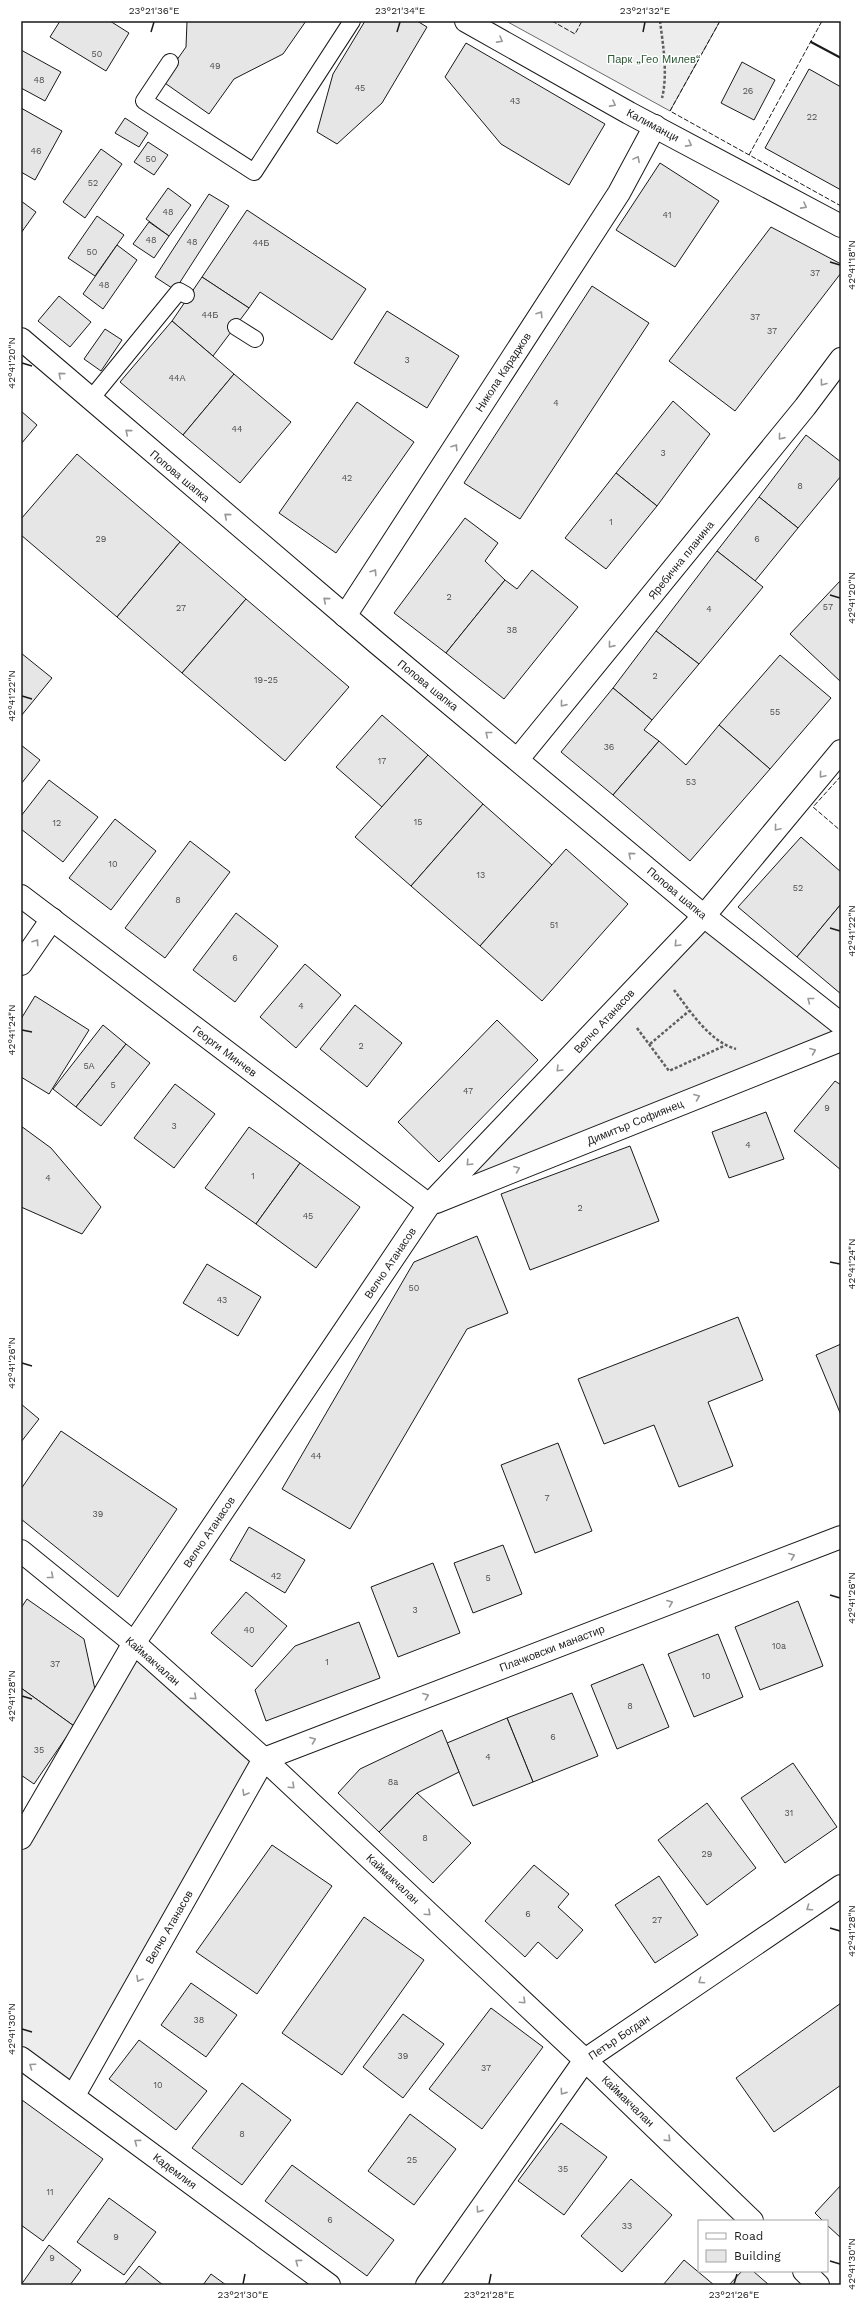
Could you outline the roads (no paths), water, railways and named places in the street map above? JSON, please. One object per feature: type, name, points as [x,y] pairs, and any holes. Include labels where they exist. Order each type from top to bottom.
[{"type":"street","name":"Калиманци","points":[[466,21],[655,126],[841,226]]},
{"type":"street","name":"Никола Караджов","points":[[345,616],[615,199],[655,126]]},
{"type":"street","name":"Попова шапка","points":[[21,339],[90,400],[345,616],[518,759],[704,916],[841,1024]]},
{"type":"street","name":"Яребична планина","points":[[518,759],[806,407],[841,359]]},
{"type":"street","name":"Велчо Атанасов","points":[[21,1838],[134,1643],[429,1205],[704,916],[841,751]]},
{"type":"street","name":"Георги Минчев","points":[[21,896],[429,1205]]},
{"type":"street","points":[[21,964],[52,920]]},
{"type":"street","name":"Димитър Софиянец","points":[[429,1205],[841,1040]]},
{"type":"street","name":"Плачковски манастир","points":[[264,1759],[841,1537]]},
{"type":"street","name":"Каймакчалан","points":[[21,1551],[134,1643],[264,1759],[585,2060],[751,2220]]},
{"type":"street","name":"Велчо Атанасов","points":[[74,2095],[264,1759]]},
{"type":"street","name":"Петър Богдан","points":[[427,2285],[585,2060],[841,1886]]},
{"type":"street","name":"Кадемлия","points":[[21,2058],[74,2095],[329,2285]]},
{"type":"street","points":[[805,2272],[818,2285]]},
{"type":"lane","points":[[170,62],[144,101],[254,172],[352,21]]},
{"type":"lane","points":[[90,400],[179,291],[186,295]]},
{"type":"lane","points":[[236,327],[255,339]]},
{"type":"park label","name":"Парк „Гео Милев“","points":[[654,59]]}]
